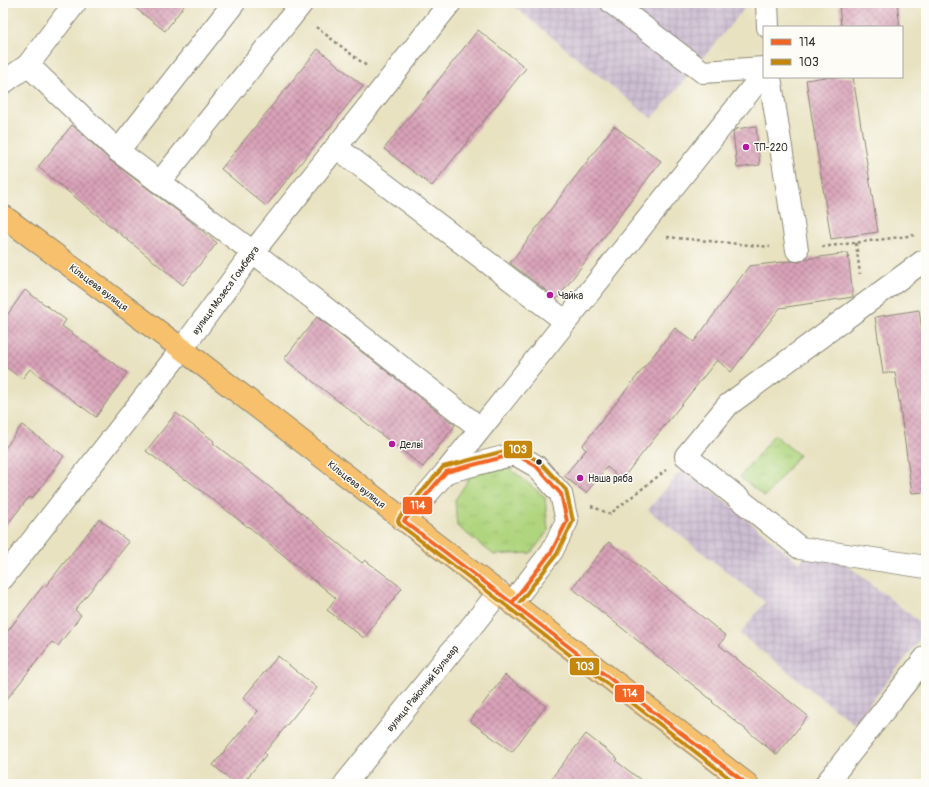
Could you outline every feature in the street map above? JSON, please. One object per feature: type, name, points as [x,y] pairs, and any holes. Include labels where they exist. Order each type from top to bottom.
[{"type":"main road","name":"Кільцева вулиця","points":[[3,216],[182,349],[747,784]]},
{"type":"street","points":[[3,83],[28,65],[75,3]]},
{"type":"street","points":[[118,151],[234,3]]},
{"type":"street","name":"вулиця Мозеса Гомберга","points":[[3,578],[182,349],[253,252],[450,3]]},
{"type":"street","points":[[612,3],[703,72],[763,68]]},
{"type":"street","points":[[767,3],[768,26]]},
{"type":"street","points":[[160,182],[299,7]]},
{"type":"street","points":[[28,65],[118,151],[253,252],[480,428]]},
{"type":"street","points":[[404,521],[446,472],[763,74]]},
{"type":"street","points":[[770,78],[797,250]]},
{"type":"street","points":[[336,147],[565,321]]},
{"type":"street","points":[[926,260],[728,405],[686,456],[800,548],[926,567]]},
{"type":"street","name":"вулиця Районний Бульвар","points":[[346,784],[506,597],[552,551],[567,521],[562,494],[536,466],[515,454],[446,472]]},
{"type":"street","points":[[826,784],[926,657]]},
{"type":"path","points":[[299,7],[387,82]]},
{"type":"path","points":[[610,514],[686,456]]},
{"type":"shaded area","points":[[510,3],[749,3],[652,119]]},
{"type":"shaded area","points":[[684,467],[799,563],[818,542],[926,627],[926,632],[854,724],[740,634],[765,602],[648,510]]},
{"type":"green space","points":[[774,435],[799,455],[765,497],[740,477]]},
{"type":"green space","points":[[503,463],[545,497],[548,531],[531,553],[494,555],[457,526],[455,500],[474,471]]},
{"type":"building","points":[[129,3],[186,3],[165,31]]},
{"type":"building","points":[[839,3],[897,3],[900,26],[841,26]]},
{"type":"building","points":[[478,30],[526,68],[432,186],[384,149]]},
{"type":"building","points":[[318,49],[363,86],[266,206],[221,169]]},
{"type":"building","points":[[819,78],[853,78],[878,232],[831,239],[806,80]]},
{"type":"building","points":[[72,125],[111,161],[188,219],[217,243],[183,285],[38,167]]},
{"type":"building","points":[[614,126],[661,161],[557,299],[510,263]]},
{"type":"building","name":"ТП-220","points":[[756,126],[760,165],[737,168],[733,132],[736,129]]},
{"type":"building","points":[[848,253],[853,297],[780,308],[731,372],[717,360],[622,479],[607,467],[586,493],[564,476],[586,450],[582,446],[675,328],[694,342],[749,266],[791,261],[799,262],[806,259]]},
{"type":"building","points":[[25,290],[66,320],[62,326],[127,373],[96,417],[30,369],[22,379],[3,365],[3,321]]},
{"type":"building","points":[[919,310],[922,330],[926,329],[926,492],[912,493],[895,372],[883,373],[875,317]]},
{"type":"building","points":[[317,317],[455,425],[423,467],[284,359]]},
{"type":"building","points":[[176,413],[214,441],[213,443],[276,492],[362,563],[365,560],[402,588],[364,638],[327,610],[336,598],[249,527],[186,479],[185,480],[146,451]]},
{"type":"building","points":[[22,425],[64,456],[32,499],[29,497],[3,530],[3,451]]},
{"type":"building","points":[[99,519],[129,542],[75,610],[81,615],[58,646],[52,642],[3,704],[3,637]]},
{"type":"building","points":[[609,542],[726,636],[719,645],[808,716],[777,755],[712,702],[713,701],[572,588]]},
{"type":"building","points":[[278,656],[317,688],[264,753],[266,755],[242,784],[236,784],[213,765],[258,711],[243,698]]},
{"type":"building","points":[[505,675],[546,706],[512,752],[470,721]]},
{"type":"building","points":[[586,734],[618,759],[616,761],[646,784],[547,784]]},
{"type":"transit line","name":"103","points":[[520,602],[557,554],[573,521],[566,490],[540,462],[516,448],[443,467],[399,518],[398,521],[400,525],[737,784]]},
{"type":"transit line","name":"114","points":[[515,454],[536,466],[561,494],[567,521],[552,551],[512,603],[404,521],[446,472],[515,454]]},
{"type":"transit line","name":"114","points":[[512,603],[747,784]]},
{"type":"place","name":"ТП-220","points":[[746,147]]},
{"type":"place","name":"Чайка","points":[[550,295]]},
{"type":"place","name":"Делві","points":[[392,444]]},
{"type":"place","name":"Наша ряба","points":[[580,478]]}]
